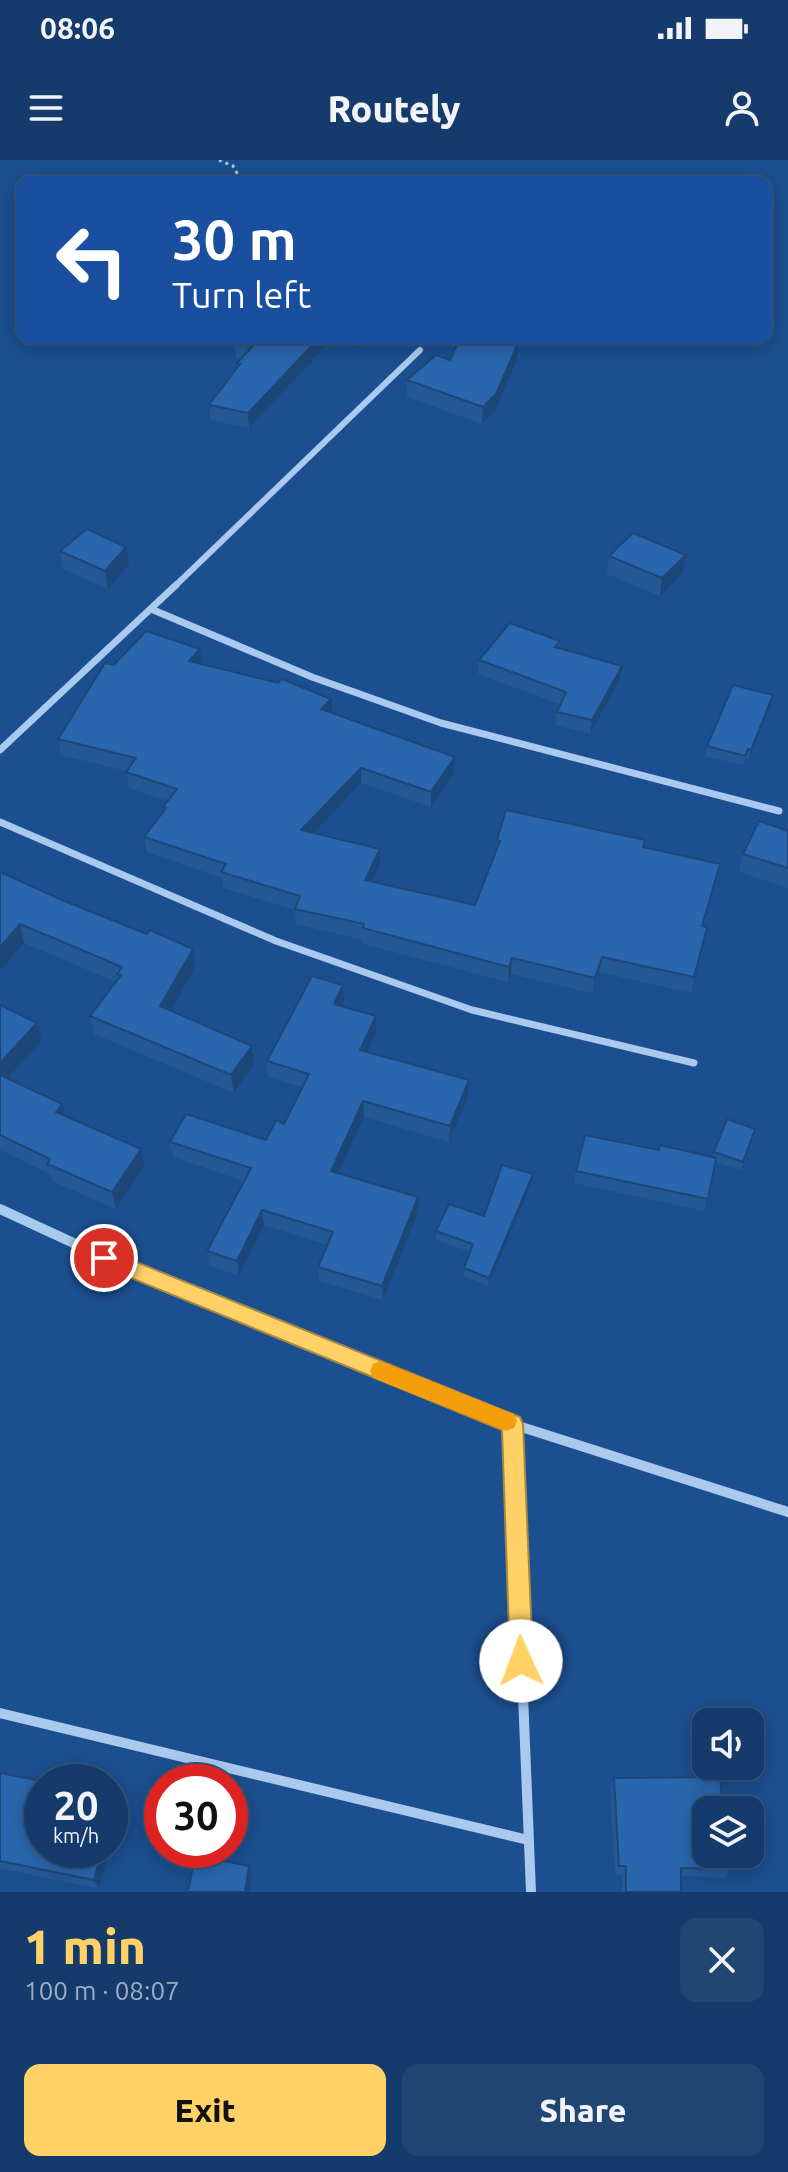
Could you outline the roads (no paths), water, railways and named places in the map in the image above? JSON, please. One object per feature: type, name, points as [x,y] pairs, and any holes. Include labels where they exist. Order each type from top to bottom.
[{"type":"street","points":[[0,750],[420,350]]},
{"type":"street","points":[[151,609],[312,677],[441,723],[779,811]]},
{"type":"street","points":[[0,822],[276,941],[472,1010],[694,1063]]},
{"type":"street","points":[[0,1209],[160,1283],[512,1424],[788,1512]]},
{"type":"street","points":[[512,1424],[531,1892]]},
{"type":"street","points":[[0,1713],[528,1840]]}]
